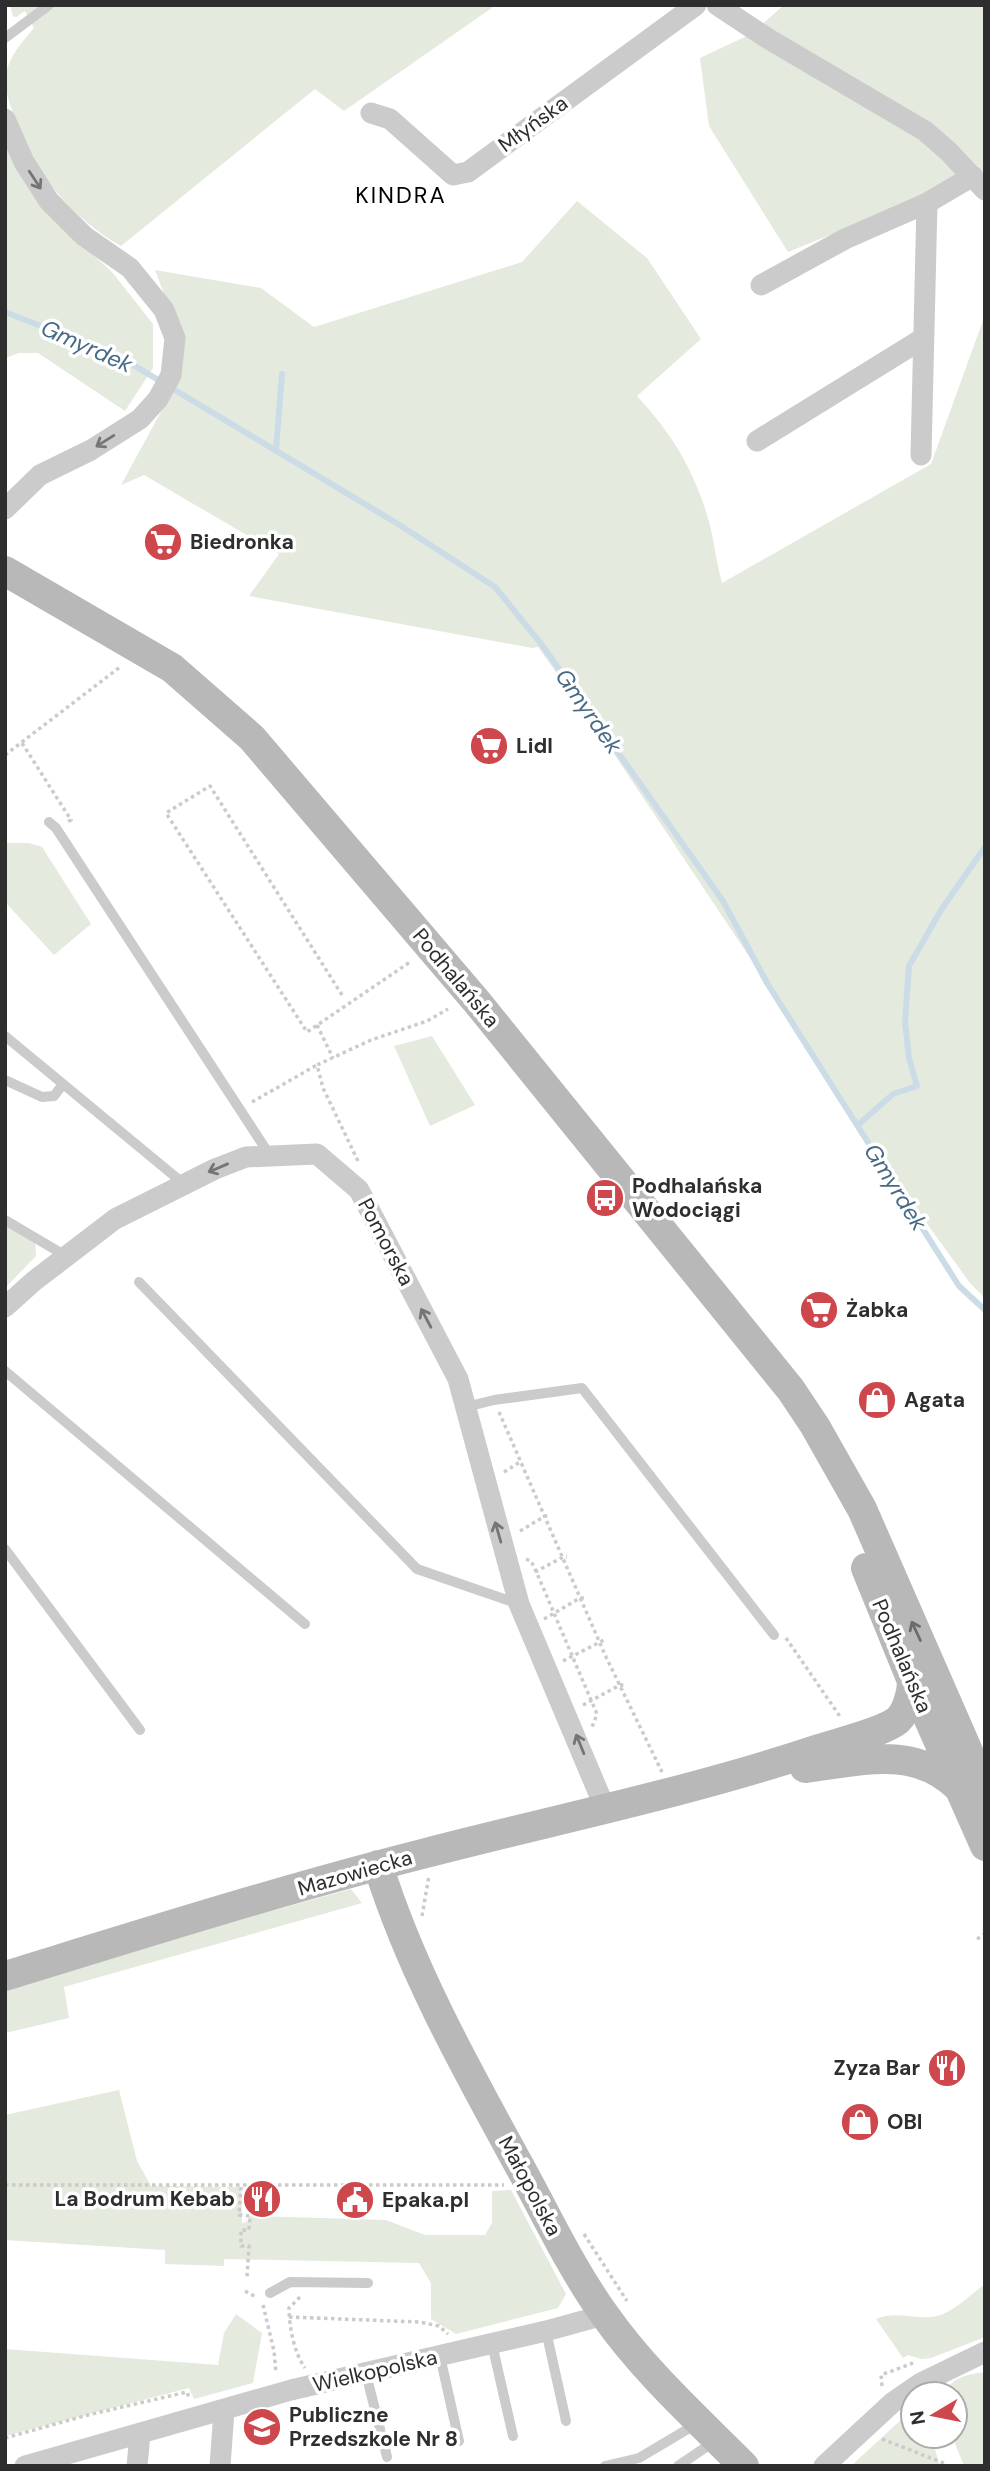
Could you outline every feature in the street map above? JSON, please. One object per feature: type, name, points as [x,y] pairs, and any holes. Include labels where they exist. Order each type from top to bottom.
[{"type":"street","name":"Młyńska","points":[[371,113],[390,118],[453,175],[458,176],[468,172],[696,5]]},
{"type":"street","points":[[717,5],[767,38],[925,131],[979,183],[845,239],[761,285]]},
{"type":"street","points":[[5,119],[24,162],[49,201],[84,236],[130,268],[164,310],[175,338],[171,374],[158,399],[140,419],[91,450],[40,475],[5,509]]},
{"type":"street","points":[[921,455],[927,203]]},
{"type":"street","points":[[757,441],[922,339]]},
{"type":"street","name":"Podhalańska","points":[[5,572],[172,668],[252,738],[477,1002],[791,1390],[862,1509],[965,1745],[985,1846]]},
{"type":"street","name":"Pomorska","points":[[5,1307],[115,1219],[215,1168],[246,1157],[317,1154],[359,1190],[458,1379],[505,1541],[516,1594],[605,1808]]},
{"type":"street","name":"Podhalańska","points":[[834,1460],[854,1538],[912,1681],[933,1728],[973,1791]]},
{"type":"street","points":[[912,1681],[912,1690],[905,1709],[897,1720],[945,1731],[965,1745]]},
{"type":"street","points":[[933,1728],[943,1712],[943,1694]]},
{"type":"street","name":"Mazowiecka","points":[[5,1976],[378,1866],[708,1782],[852,1739],[897,1720]]},
{"type":"street","name":"Mazowiecka","points":[[708,1782],[888,1758],[915,1746],[933,1728]]},
{"type":"street","name":"Mazowiecka","points":[[888,1758],[920,1764],[973,1791]]},
{"type":"street","name":"Małopolska","points":[[378,1866],[406,1942],[459,2054],[576,2270],[616,2308],[661,2381],[744,2466]]},
{"type":"street","name":"Wielkopolska","points":[[25,2466],[291,2390],[546,2332],[616,2308]]},
{"type":"street","points":[[824,2466],[892,2403],[922,2383],[985,2352]]},
{"type":"street","points":[[960,2364],[985,2363]]},
{"type":"street","points":[[220,2466],[224,2411]]},
{"type":"street","points":[[137,2466],[140,2434]]},
{"type":"lane","points":[[5,38],[49,5]]},
{"type":"lane","points":[[52,825],[269,1154]]},
{"type":"lane","points":[[5,1036],[184,1184]]},
{"type":"lane","points":[[5,1080],[42,1097],[54,1096],[63,1084]]},
{"type":"lane","points":[[5,1220],[66,1256]]},
{"type":"lane","points":[[139,1282],[417,1569],[516,1594]]},
{"type":"lane","points":[[5,1371],[305,1624]]},
{"type":"lane","points":[[466,1407],[494,1400],[582,1388],[774,1635]]},
{"type":"lane","points":[[5,1549],[140,1730]]},
{"type":"lane","points":[[270,2293],[290,2282],[368,2283]]},
{"type":"lane","points":[[546,2332],[566,2421]]},
{"type":"lane","points":[[492,2344],[513,2436]]},
{"type":"lane","points":[[440,2356],[459,2441]]},
{"type":"lane","points":[[366,2374],[387,2457]]},
{"type":"lane","points":[[605,2466],[639,2458],[709,2430]]},
{"type":"lane","points":[[678,2466],[709,2430]]},
{"type":"path","points":[[5,754],[120,667]]},
{"type":"path","points":[[22,743],[71,820],[52,825]]},
{"type":"path","points":[[342,995],[210,786],[166,813],[307,1032],[410,962]]},
{"type":"path","points":[[240,1110],[317,1065],[371,1040],[427,1021],[448,1009]]},
{"type":"path","points":[[317,1025],[332,1058]]},
{"type":"path","points":[[317,1065],[323,1088],[362,1170]]},
{"type":"path","points":[[498,1410],[663,1776]]},
{"type":"path","points":[[547,1516],[505,1541],[512,1552],[531,1561],[536,1572],[597,1714],[589,1736]]},
{"type":"path","points":[[516,1594],[536,1572],[565,1557]]},
{"type":"path","points":[[528,1628],[583,1598]]},
{"type":"path","points":[[774,1635],[786,1638],[841,1718]]},
{"type":"path","points":[[547,1670],[602,1641]]},
{"type":"path","points":[[567,1714],[622,1685]]},
{"type":"path","points":[[977,1939],[985,1934]]},
{"type":"path","points":[[5,2185],[502,2185]]},
{"type":"path","points":[[241,2187],[239,2216],[250,2216],[249,2231],[241,2230],[241,2246],[249,2246],[247,2277]]},
{"type":"path","points":[[578,2230],[588,2237],[616,2308]]},
{"type":"path","points":[[244,2291],[254,2295],[262,2304],[277,2366],[276,2376]]},
{"type":"path","points":[[300,2297],[289,2308],[289,2317],[299,2359],[313,2374]]},
{"type":"path","points":[[289,2317],[419,2322],[439,2326],[456,2340]]},
{"type":"path","points":[[5,2438],[187,2392],[191,2404]]},
{"type":"path","points":[[870,2438],[903,2446],[946,2463]]},
{"type":"shaded area","points":[[10,5],[496,5],[344,111],[315,89],[121,246],[85,221],[69,205],[40,170],[19,131],[8,97],[6,73],[13,55],[34,28],[25,11],[13,16]]},
{"type":"shaded area","points":[[784,5],[985,5],[985,173],[978,166],[912,202],[788,252],[709,126],[700,58],[751,34]]},
{"type":"shaded area","points":[[5,144],[50,215],[112,272],[153,324],[153,368],[125,411],[38,353],[19,353],[5,358]]},
{"type":"shaded area","points":[[577,201],[647,258],[701,339],[637,396],[671,438],[696,483],[708,518],[722,583],[931,464],[985,315],[985,1298],[970,1283],[898,1184],[614,754],[538,647],[249,596],[279,554],[144,475],[121,485],[168,399],[164,294],[155,270],[261,288],[314,327],[522,262]]},
{"type":"shaded area","points":[[5,843],[29,843],[42,847],[91,924],[54,955],[5,902]]},
{"type":"shaded area","points":[[432,1036],[475,1105],[430,1126],[394,1046]]},
{"type":"shaded area","points":[[5,1221],[35,1237],[36,1256],[5,1288]]},
{"type":"shaded area","points":[[351,1889],[362,1903],[64,1987],[69,2018],[5,2033],[5,1988]]},
{"type":"shaded area","points":[[119,2090],[137,2161],[151,2186],[241,2187],[242,2223],[247,2222],[250,2216],[386,2220],[425,2235],[485,2235],[492,2223],[492,2191],[511,2190],[566,2294],[558,2308],[456,2334],[431,2319],[431,2283],[419,2263],[224,2259],[224,2266],[165,2264],[165,2250],[5,2240],[5,2115]]},
{"type":"shaded area","points":[[985,2284],[985,2337],[931,2358],[921,2359],[908,2355],[903,2358],[876,2319],[897,2315],[939,2315],[953,2309]]},
{"type":"shaded area","points":[[236,2314],[262,2333],[253,2383],[194,2399],[189,2388],[5,2436],[5,2349],[218,2365],[224,2333]]},
{"type":"shaded area","points":[[985,2372],[985,2466],[964,2466],[958,2450],[969,2450],[969,2380],[957,2380]]},
{"type":"shaded area","points":[[899,2422],[899,2450],[935,2450],[940,2466],[851,2466]]},
{"type":"waterway","name":"Gmyrdek","points":[[5,312],[120,357],[398,524],[495,587],[542,645],[723,901],[767,983],[959,1286],[985,1310]]},
{"type":"waterway","points":[[276,450],[282,374]]},
{"type":"waterway","points":[[858,1125],[893,1094],[917,1086],[909,1058],[905,1022],[909,966],[941,910],[985,847]]},
{"type":"place","name":"Biedronka","points":[[163,542]]},
{"type":"place","name":"Lidl","points":[[489,746]]},
{"type":"place","name":"Podhalańska Wodociągi","points":[[605,1198]]},
{"type":"place","name":"Żabka","points":[[819,1310]]},
{"type":"place","name":"Agata","points":[[877,1400]]},
{"type":"place","name":"Zyza Bar","points":[[947,2068]]},
{"type":"place","name":"OBI","points":[[860,2122]]},
{"type":"place","name":"La Bodrum Kebab","points":[[262,2199]]},
{"type":"place","name":"Epaka.pl","points":[[355,2200]]},
{"type":"place","name":"Publiczne Przedszkole Nr 8","points":[[262,2427]]},
{"type":"district","name":"KINDRA","points":[[401,195]]}]
